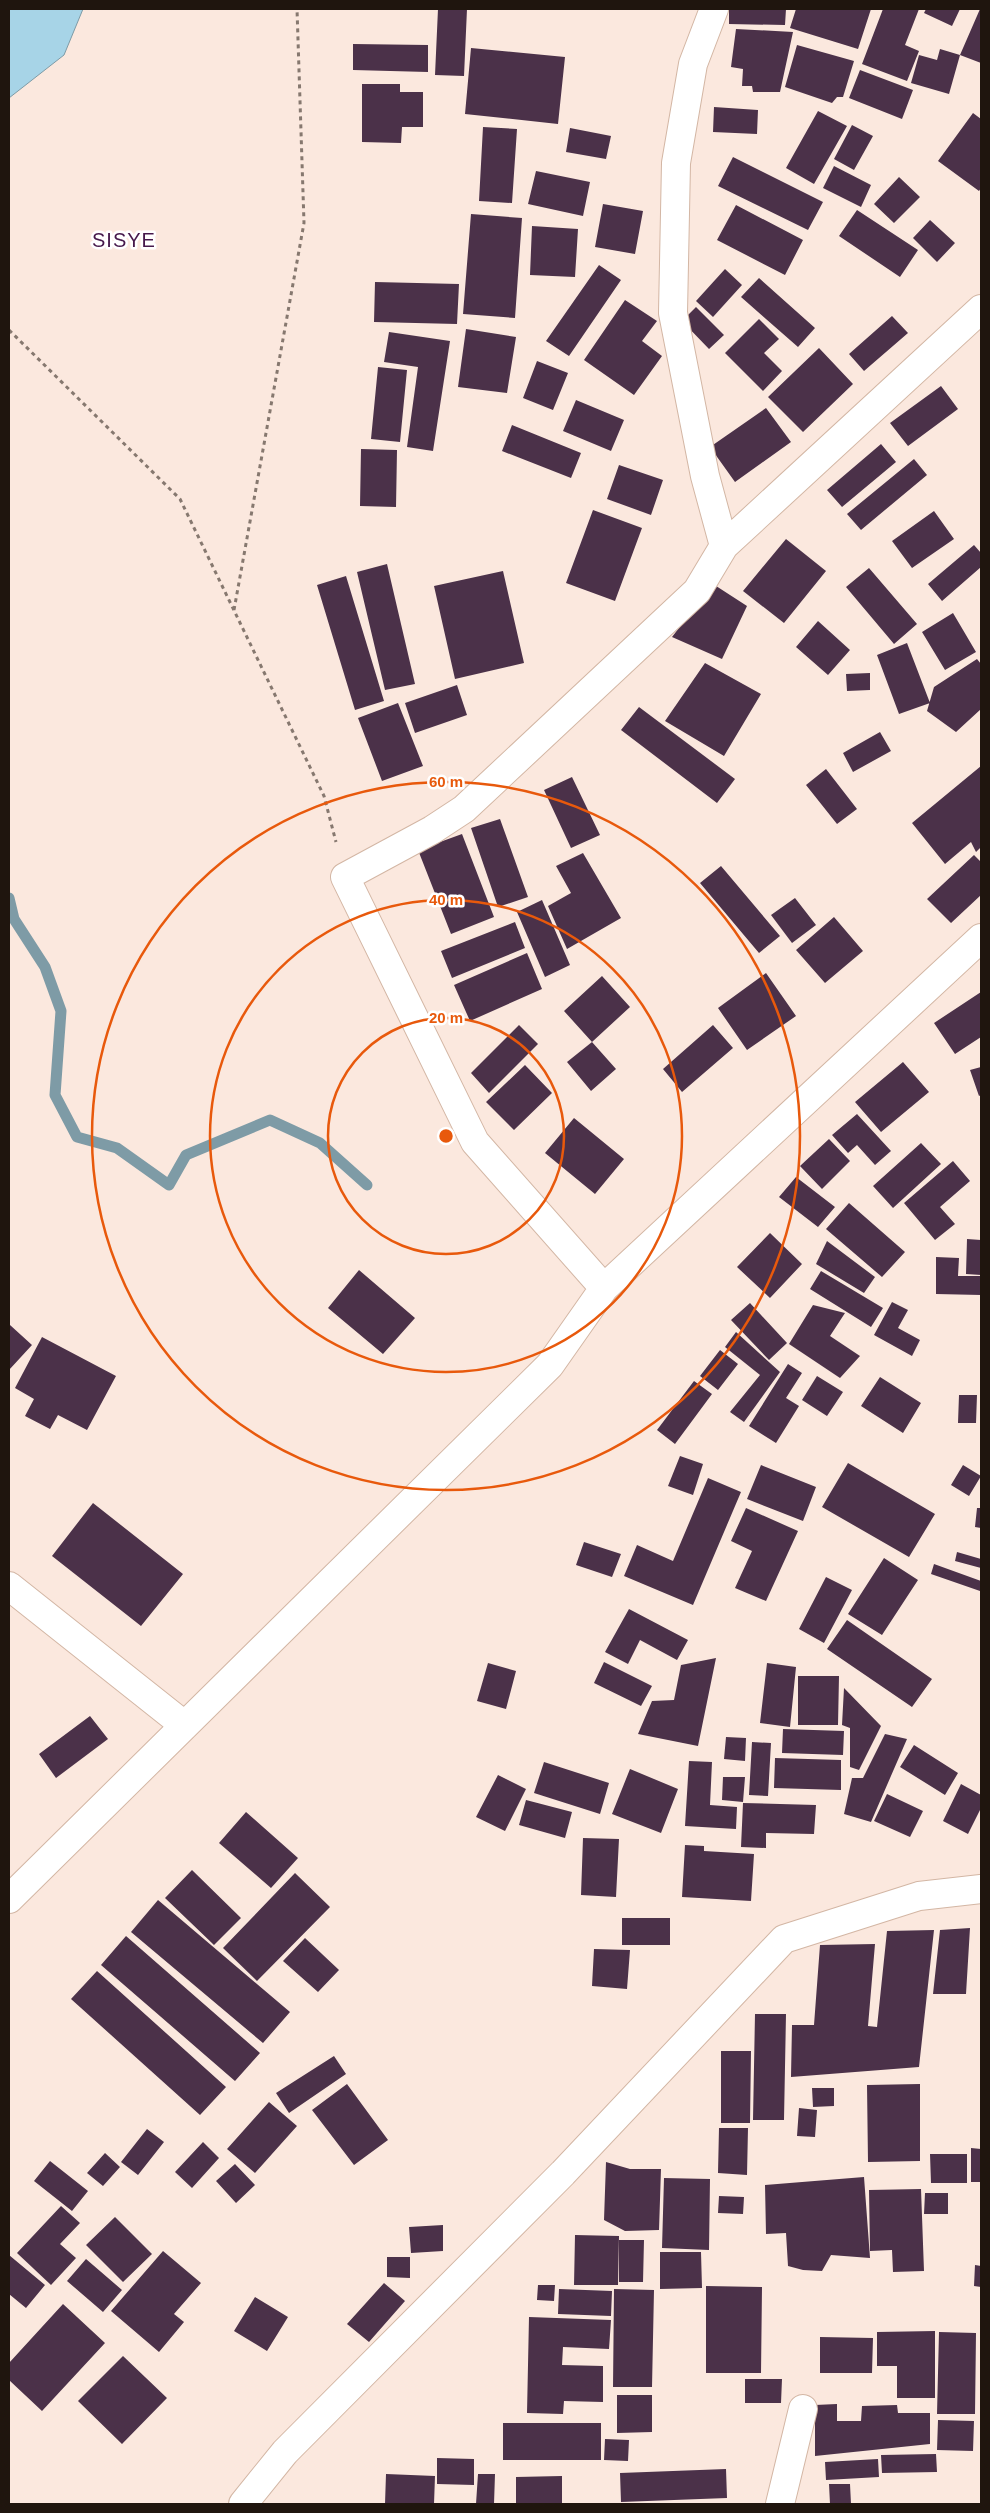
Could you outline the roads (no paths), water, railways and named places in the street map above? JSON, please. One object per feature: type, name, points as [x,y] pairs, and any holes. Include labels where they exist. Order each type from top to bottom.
[{"type":"street","points":[[714,9],[693,64],[676,163],[673,313],[700,441],[705,476],[724,546]]},
{"type":"street","points":[[604,1288],[475,1142],[345,877],[432,830],[464,809],[697,591],[724,546],[981,309]]},
{"type":"street","points":[[9,1899],[550,1365],[604,1288],[981,938]]},
{"type":"street","points":[[9,1586],[184,1725]]},
{"type":"street","points":[[244,2504],[285,2452],[563,2173],[784,1939],[918,1896],[981,1889]]},
{"type":"street","points":[[780,2504],[803,2409]]},
{"type":"water","points":[[9,9],[83,9],[64,55],[9,98]]},
{"type":"waterway","points":[[9,898],[14,919],[45,967],[61,1011],[55,1095],[77,1137],[117,1148],[169,1185],[186,1155],[270,1120],[320,1143],[367,1185]]},
{"type":"district","name":"SISYE","points":[[124,240]]}]
